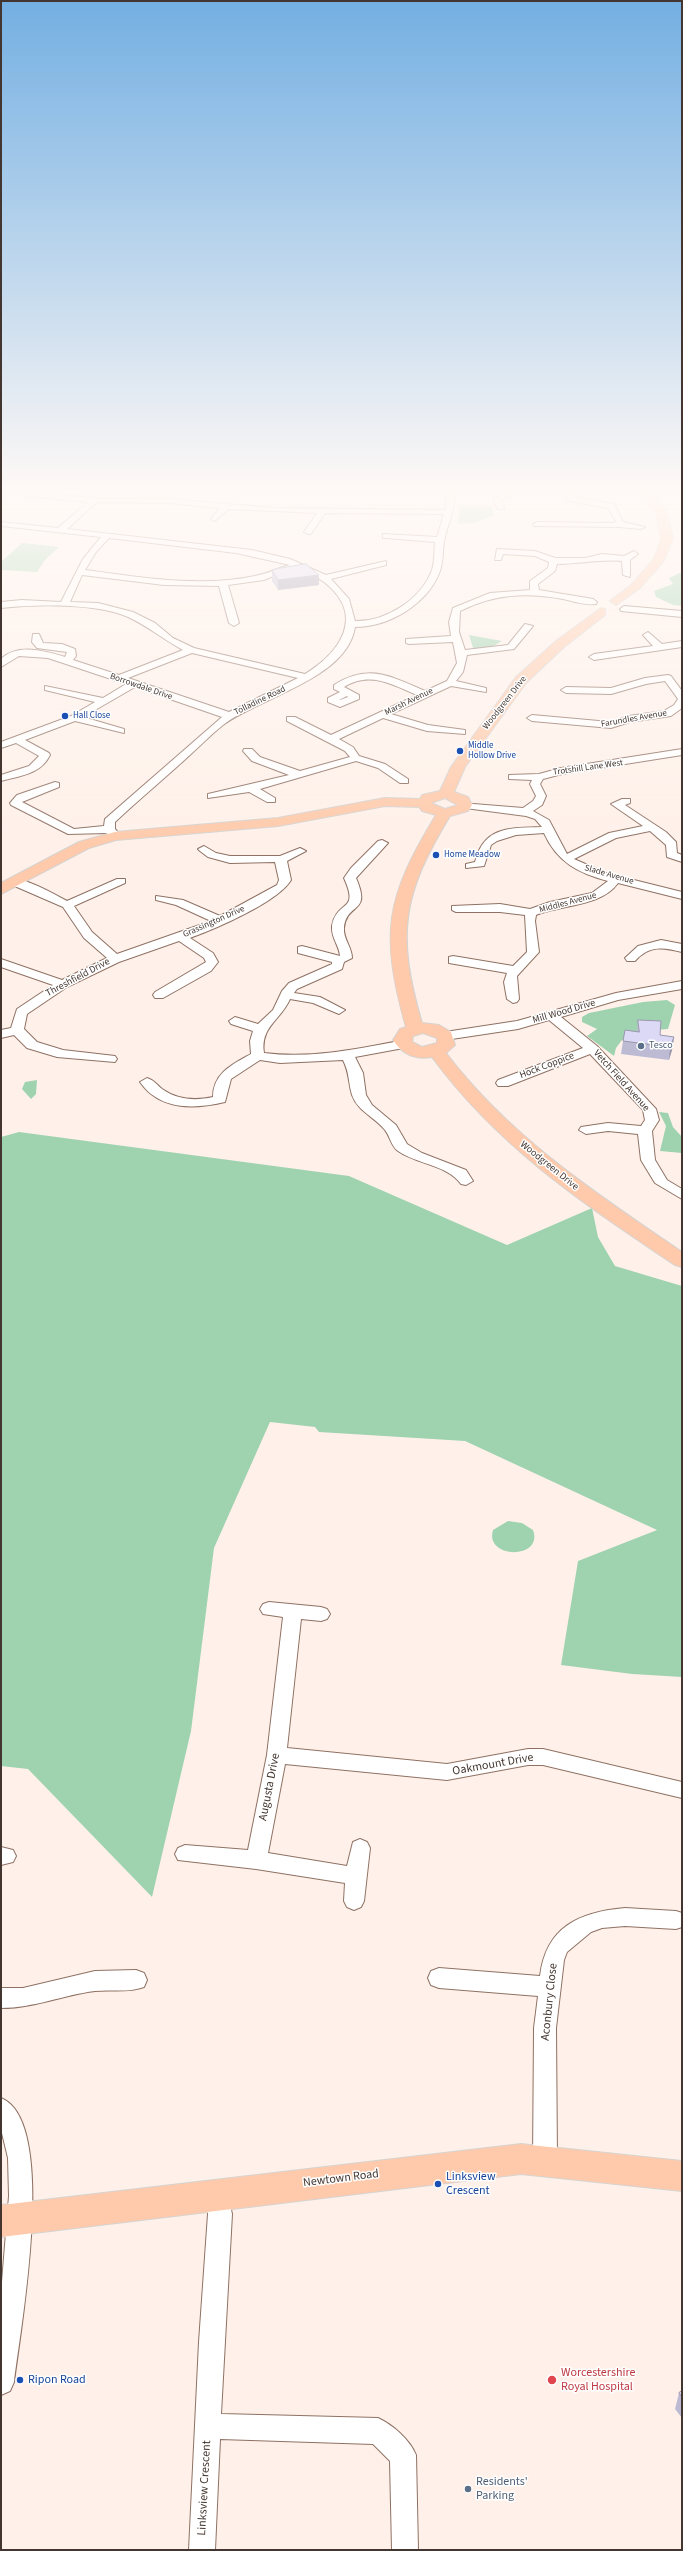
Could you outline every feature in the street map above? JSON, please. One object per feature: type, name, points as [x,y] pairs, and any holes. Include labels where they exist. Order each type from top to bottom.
[{"type":"main road","name":"Woodgreen Drive","points":[[446,794],[458,767],[522,680],[595,609]]},
{"type":"main road","points":[[606,609],[618,612],[619,609]]},
{"type":"main road","points":[[446,794],[463,800],[465,805],[455,812],[445,813],[427,808],[424,803],[427,798],[446,794]]},
{"type":"main road","points":[[1,889],[84,845],[113,832],[278,822],[385,802],[424,803]]},
{"type":"main road","points":[[415,1029],[399,961],[398,920],[404,891],[419,854],[445,813]]},
{"type":"main road","points":[[415,1029],[433,1029],[445,1036],[446,1045],[436,1051],[420,1052],[404,1044],[403,1037],[415,1029]]},
{"type":"main road","name":"Woodgreen Drive","points":[[436,1051],[469,1094],[537,1159],[600,1206],[682,1261]]},
{"type":"main road","name":"Newtown Road","points":[[11,2220],[477,2163],[521,2159],[545,2160],[682,2176]]},
{"type":"street","points":[[110,609],[130,614],[152,625],[170,640],[191,650],[307,677]]},
{"type":"street","points":[[230,609],[234,623]]},
{"type":"street","points":[[348,609],[352,624],[378,623],[387,619],[399,609]]},
{"type":"street","name":"Marsh Avenue","points":[[331,739],[450,683],[461,672],[464,656],[456,639],[452,623],[457,609]]},
{"type":"street","points":[[648,609],[682,614]]},
{"type":"street","name":"Tolladine Road","points":[[113,832],[109,821],[230,716],[307,677],[337,653],[348,639],[352,624]]},
{"type":"street","points":[[462,653],[511,647],[528,626]]},
{"type":"street","points":[[648,635],[659,647]]},
{"type":"street","points":[[36,636],[37,642],[40,646],[62,647],[72,651],[71,656],[67,660]]},
{"type":"street","points":[[409,641],[456,639]]},
{"type":"street","points":[[594,658],[682,644]]},
{"type":"street","points":[[118,679],[191,650]]},
{"type":"street","name":"Borrowdale Drive","points":[[4,660],[20,652],[67,660],[118,679],[230,716]]},
{"type":"street","points":[[347,693],[337,687],[348,680],[367,673],[424,694]]},
{"type":"street","points":[[566,690],[611,691],[645,682],[682,677]]},
{"type":"street","points":[[668,678],[682,699]]},
{"type":"street","points":[[450,683],[483,690]]},
{"type":"street","points":[[1,745],[75,718],[134,684]]},
{"type":"street","points":[[48,688],[103,701]]},
{"type":"street","name":"Farundles Avenue","points":[[532,718],[585,724],[611,724],[629,719],[667,714],[678,707],[682,699]]},
{"type":"street","points":[[382,715],[427,728],[461,732]]},
{"type":"street","points":[[75,718],[118,728]]},
{"type":"street","points":[[291,719],[349,749],[356,758]]},
{"type":"street","points":[[1,777],[36,767],[44,760],[45,756],[39,750],[18,740]]},
{"type":"street","points":[[248,751],[256,759],[300,775]]},
{"type":"street","name":"Trotshill Lane West","points":[[524,812],[538,803],[541,796],[535,784],[539,776],[561,771],[617,764],[682,752]]},
{"type":"street","points":[[212,796],[252,789],[356,758],[369,760],[385,767],[395,778]]},
{"type":"street","points":[[513,777],[539,776]]},
{"type":"street","points":[[55,785],[21,797],[15,803],[72,832],[113,832]]},
{"type":"street","points":[[252,789],[271,800]]},
{"type":"street","points":[[626,802],[616,804],[650,828],[662,834],[672,844],[672,857]]},
{"type":"street","name":"Slade Avenue","points":[[465,805],[524,812],[545,823],[556,851],[577,866],[615,879],[652,887],[682,896]]},
{"type":"street","points":[[566,859],[613,835],[650,828]]},
{"type":"street","points":[[470,866],[480,864],[486,844],[494,838],[508,833],[548,830]]},
{"type":"street","points":[[302,950],[338,960],[346,958],[346,949],[340,939],[338,926],[342,914],[356,901],[356,894],[350,878],[354,870],[382,843]]},
{"type":"street","points":[[204,849],[220,860],[252,857],[281,859],[300,851]]},
{"type":"street","name":"Grassington Drive","points":[[115,959],[181,937],[221,921],[281,887],[285,880],[281,868],[281,859]]},
{"type":"street","name":"Middles Avenue","points":[[513,970],[522,965],[533,952],[530,921],[531,913],[554,904],[593,897],[605,892],[615,879]]},
{"type":"street","points":[[67,905],[121,881]]},
{"type":"street","points":[[14,882],[40,891],[67,905],[88,935],[115,959]]},
{"type":"street","points":[[339,888],[352,886]]},
{"type":"street","points":[[160,898],[185,904],[221,921]]},
{"type":"street","points":[[456,908],[483,907],[531,913]]},
{"type":"street","points":[[159,995],[207,968],[212,962],[209,956],[181,937]]},
{"type":"street","points":[[631,958],[636,951],[645,945],[663,943],[682,948]]},
{"type":"street","name":"Threshfield Drive","points":[[17,1030],[21,1012],[63,984],[115,959]]},
{"type":"street","points":[[258,1056],[256,1041],[260,1029],[278,1012],[286,995],[293,986],[334,970],[338,966],[338,960]]},
{"type":"street","points":[[453,960],[513,970],[509,978],[512,995],[524,990]]},
{"type":"street","points":[[1,963],[63,984]]},
{"type":"street","name":"Mill Wood Drive","points":[[445,1036],[518,1025],[616,997],[682,985]]},
{"type":"street","points":[[286,995],[316,1000],[339,1010]]},
{"type":"street","name":"Vetch Field Avenue","points":[[551,1015],[592,1049],[649,1108],[652,1120],[645,1131],[648,1160],[656,1176],[662,1183],[682,1195]]},
{"type":"street","points":[[235,1021],[260,1029]]},
{"type":"street","points":[[1,1034],[17,1030],[32,1046],[62,1054],[110,1059]]},
{"type":"street","points":[[147,1082],[158,1094],[176,1102],[188,1104],[213,1101],[220,1099],[219,1089],[223,1079],[233,1069],[258,1056],[280,1059],[347,1055],[404,1044]]},
{"type":"street","name":"Hock Coppice","points":[[503,1083],[592,1049]]},
{"type":"street","points":[[347,1055],[356,1073],[359,1095],[367,1108],[391,1128],[401,1147],[417,1156],[461,1173],[466,1181]]},
{"type":"street","points":[[586,1130],[594,1127],[607,1127],[645,1131]]},
{"type":"street","points":[[269,1609],[293,1613],[321,1614]]},
{"type":"street","name":"Augusta Drive","points":[[256,1860],[277,1755],[293,1613]]},
{"type":"street","name":"Oakmount Drive","points":[[277,1755],[447,1772],[528,1757],[543,1757],[682,1790]]},
{"type":"street","points":[[354,1901],[360,1848]]},
{"type":"street","points":[[185,1854],[256,1860],[356,1876]]},
{"type":"street","name":"Aconbury Close","points":[[545,2160],[545,2028],[553,1960],[559,1946],[584,1925],[602,1918],[625,1917],[676,1920]]},
{"type":"street","points":[[439,1978],[549,1987]]},
{"type":"street","points":[[1,1998],[23,1998],[95,1981],[136,1980]]},
{"type":"street","points":[[1,2109],[13,2125],[19,2148],[11,2220],[19,2258],[6,2295],[1,2382]]},
{"type":"street","name":"Linksview Crescent","points":[[202,2550],[220,2214],[218,2194]]},
{"type":"street","name":"Linksview Crescent","points":[[208,2426],[378,2431],[403,2455],[405,2550]]},
{"type":"green space","points":[[469,635],[502,641],[489,649],[473,648]]},
{"type":"green space","points":[[667,1000],[675,1005],[668,1029],[633,1032],[632,1039],[622,1040],[616,1048],[614,1056],[587,1036],[597,1029],[582,1022],[582,1017],[589,1013],[643,1002]]},
{"type":"green space","points":[[37,1080],[36,1094],[31,1099],[22,1089],[25,1082]]},
{"type":"green space","points":[[659,1112],[668,1113],[673,1127],[682,1137],[682,1153],[660,1151],[666,1126]]},
{"type":"green space","points":[[19,1132],[349,1176],[507,1245],[592,1208],[598,1237],[615,1266],[682,1286],[682,1677],[632,1674],[561,1665],[578,1561],[657,1530],[465,1441],[319,1432],[315,1427],[270,1422],[214,1548],[191,1731],[152,1897],[28,1769],[1,1766],[1,1137]]},
{"type":"green space","points":[[508,1521],[522,1523],[533,1530],[534,1540],[530,1547],[523,1551],[514,1552],[505,1551],[497,1546],[493,1540],[493,1530]]},
{"type":"building","points":[[638,1020],[661,1021],[660,1035],[674,1037],[670,1047],[623,1041],[625,1030],[639,1032]]},
{"type":"place","name":"Hall Close","points":[[65,716]]},
{"type":"place","name":"Middle Hollow Drive","points":[[460,751]]},
{"type":"place","name":"Home Meadow","points":[[436,855]]},
{"type":"place","name":"Tesco","points":[[641,1046]]},
{"type":"place","name":"Linksview Crescent","points":[[438,2184]]},
{"type":"place","name":"Ripon Road","points":[[20,2380]]},
{"type":"place","name":"Worcestershire Royal Hospital","points":[[552,2380]]},
{"type":"place","name":"Residents' Parking","points":[[468,2489]]}]
